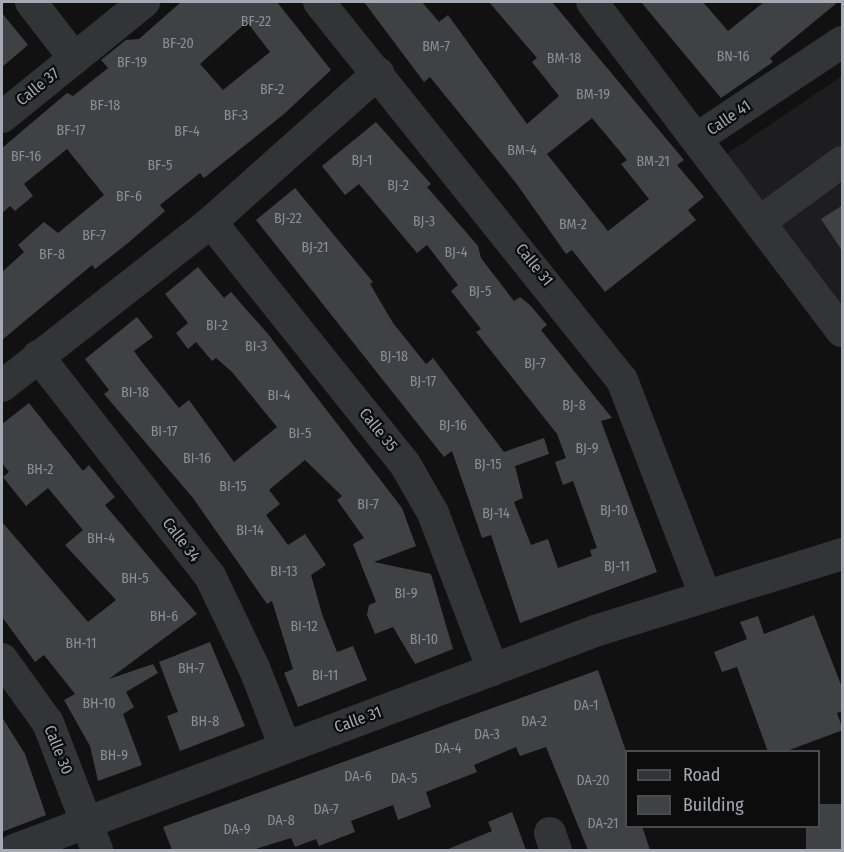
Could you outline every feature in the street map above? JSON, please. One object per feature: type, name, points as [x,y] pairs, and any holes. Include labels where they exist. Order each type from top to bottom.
[{"type":"street","name":"Calle 37","points":[[31,2],[74,58]]},
{"type":"street","name":"Calle 37","points":[[2,117],[144,2]]},
{"type":"street","name":"Calle 31","points":[[319,2],[622,380],[705,595]]},
{"type":"street","name":"Calle 41","points":[[592,2],[699,137],[843,42]]},
{"type":"street","points":[[2,386],[211,222],[378,73]]},
{"type":"street","points":[[699,137],[733,191],[761,220],[843,331]]},
{"type":"street","points":[[761,220],[843,162]]},
{"type":"street","name":"Calle 35","points":[[211,222],[405,465],[433,513],[493,670]]},
{"type":"street","name":"Calle 34","points":[[38,356],[210,576],[255,670],[285,747]]},
{"type":"street","name":"Calle 31","points":[[14,850],[92,837],[285,747],[705,595],[843,554]]},
{"type":"street","name":"Calle 30","points":[[2,659],[48,723],[92,837]]},
{"type":"shaded area","points":[[842,76],[842,349],[698,164],[728,153]]},
{"type":"building","points":[[181,2],[277,2],[331,70],[284,114],[204,178],[200,173],[160,205],[165,211],[128,243],[95,269],[92,265],[2,340],[2,272],[24,252],[18,245],[44,222],[58,233],[104,195],[67,149],[24,184],[33,196],[15,211],[10,206],[2,213],[2,148],[67,93],[73,96],[108,68],[101,60],[126,40],[139,39]],"holes":[[[247,22],[270,52],[223,90],[200,64]]]},
{"type":"building","points":[[364,2],[422,2],[439,22],[448,15],[527,124],[559,96],[532,62],[537,58],[489,2],[552,2],[684,160],[677,165],[704,197],[688,210],[696,220],[605,292],[572,250],[566,254],[516,183],[430,77],[424,82]],"holes":[[[592,118],[627,160],[621,164],[649,199],[608,231],[547,154]]]},
{"type":"building","points":[[641,2],[703,2],[728,31],[764,2],[838,2],[770,58],[773,62],[721,98]]},
{"type":"building","points":[[2,13],[28,45],[2,67]]},
{"type":"building","points":[[376,122],[431,184],[427,187],[478,246],[481,258],[514,301],[520,297],[547,325],[541,330],[612,418],[601,421],[657,572],[520,623],[491,535],[482,538],[452,451],[444,457],[256,220],[295,188],[373,282],[370,284],[393,323],[426,364],[433,358],[504,452],[544,438],[549,454],[515,466],[523,498],[514,502],[531,545],[548,539],[558,568],[592,556],[590,550],[597,548],[573,481],[563,485],[555,462],[566,458],[557,434],[476,332],[481,329],[451,291],[458,285],[427,245],[417,253],[359,184],[345,195],[322,166]]},
{"type":"building","points":[[843,205],[843,252],[821,219]]},
{"type":"building","points":[[198,267],[224,298],[231,292],[268,334],[402,508],[416,546],[374,562],[431,574],[453,649],[415,664],[393,627],[375,634],[367,615],[369,605],[376,602],[353,544],[364,538],[337,500],[342,496],[305,460],[269,490],[280,504],[266,515],[288,545],[305,534],[326,565],[311,575],[322,614],[337,652],[353,646],[367,680],[298,707],[284,673],[293,669],[272,601],[267,604],[193,498],[104,394],[109,390],[85,359],[137,317],[153,337],[134,351],[179,408],[189,400],[234,462],[277,427],[232,372],[216,358],[212,361],[196,342],[188,349],[176,333],[188,323],[165,294]]},
{"type":"building","points":[[29,403],[83,471],[89,465],[115,497],[105,505],[197,614],[109,679],[153,664],[158,673],[126,692],[134,707],[123,714],[142,765],[98,781],[90,746],[64,700],[75,694],[44,655],[35,662],[2,617],[2,522],[88,622],[116,600],[65,545],[83,530],[48,488],[26,506],[3,477],[9,472],[2,463],[2,424]]},
{"type":"building","points":[[814,615],[843,690],[843,711],[837,713],[843,730],[789,750],[767,750],[737,667],[722,672],[714,652],[747,639],[740,622],[758,616],[764,634]]},
{"type":"building","points":[[210,642],[245,726],[180,751],[167,716],[178,712],[159,662]]},
{"type":"building","points":[[598,670],[626,750],[625,828],[643,828],[650,850],[588,850],[546,747],[520,756],[516,747],[474,765],[477,772],[426,792],[431,807],[398,820],[393,805],[351,821],[355,832],[319,846],[316,839],[295,847],[291,838],[252,850],[172,850],[163,827]]},
{"type":"building","points":[[2,717],[25,754],[46,815],[2,832]]},
{"type":"building","points":[[820,804],[843,804],[843,850],[806,850],[806,828],[820,828]]},
{"type":"building","points":[[512,812],[526,850],[446,850],[492,831],[488,822]]}]
